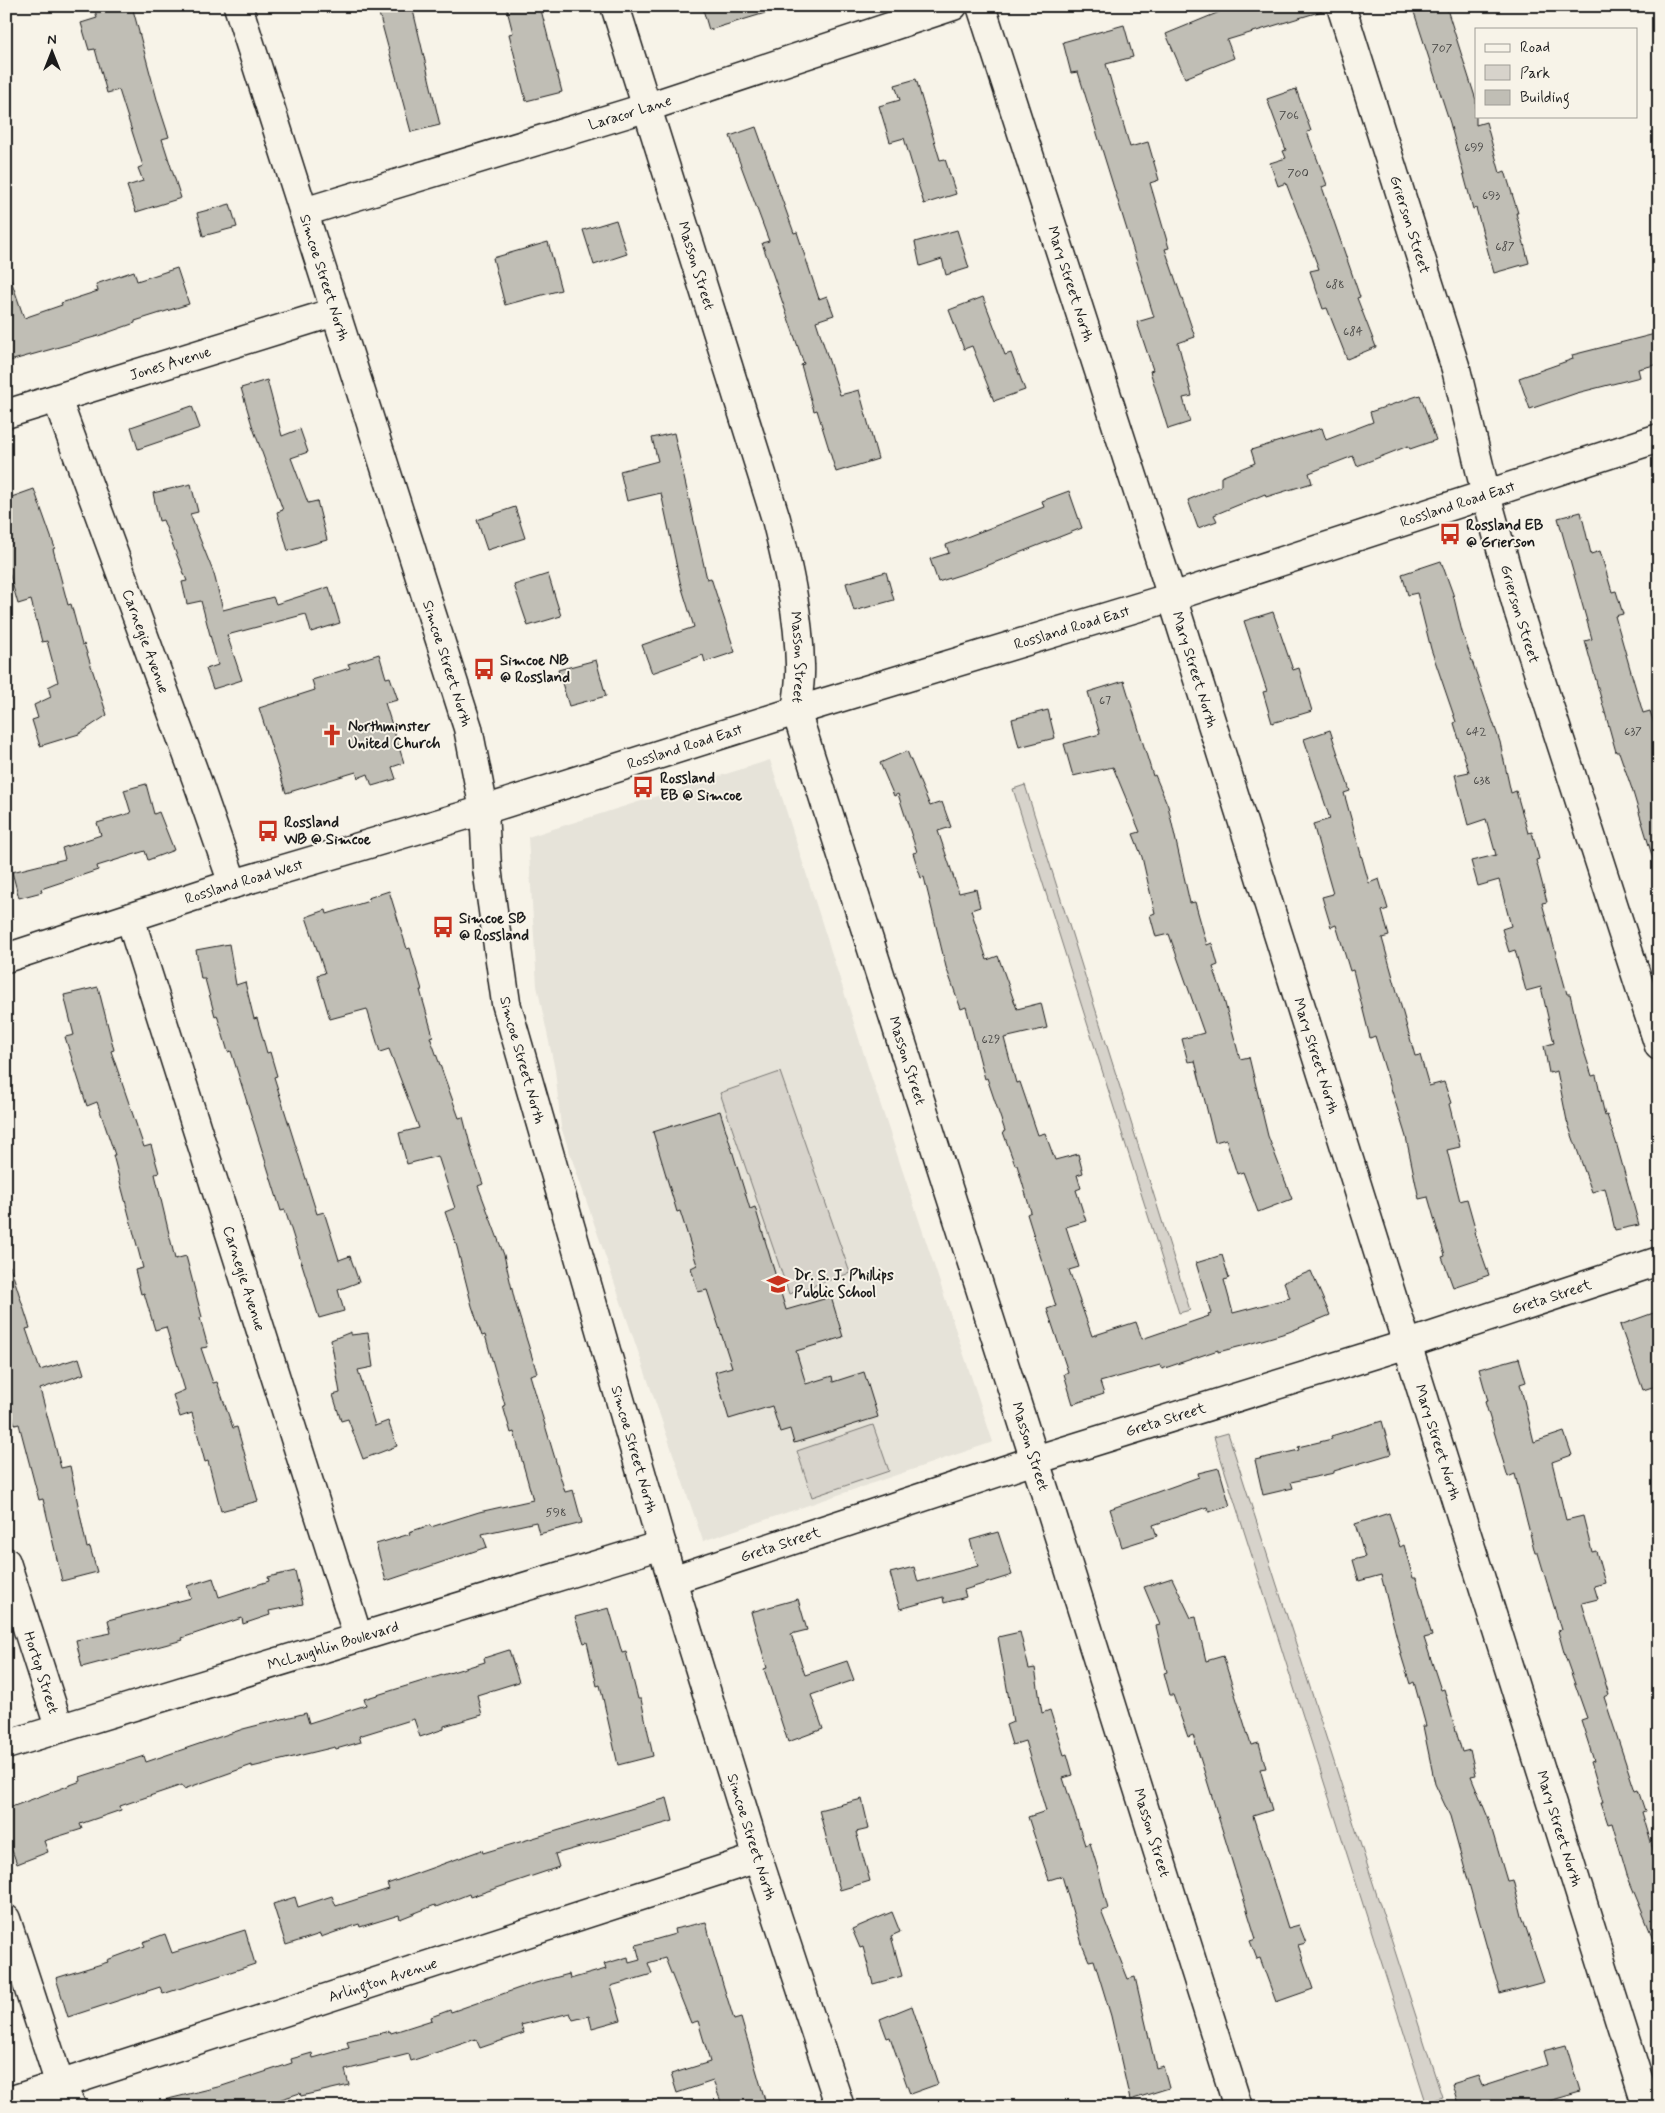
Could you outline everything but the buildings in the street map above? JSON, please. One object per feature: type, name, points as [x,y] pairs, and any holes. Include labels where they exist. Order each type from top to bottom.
[{"type":"street","name":"Simcoe Street North","points":[[238,6],[468,728],[484,810],[486,868],[506,1003],[672,1580],[758,1858],[840,2107]]},
{"type":"street","name":"Masson Street","points":[[615,6],[776,519],[789,570],[798,634],[800,666],[796,711],[1035,1460],[1238,2107]]},
{"type":"street","name":"Laracor Lane","points":[[304,212],[648,107],[953,6]]},
{"type":"street","name":"Mary Street North","points":[[981,6],[1172,597],[1647,2107]]},
{"type":"street","name":"Grierson Street","points":[[1341,6],[1456,369],[1486,495],[1519,614],[1659,1046]]},
{"type":"street","name":"Jones Avenue","points":[[6,414],[336,312]]},
{"type":"street","name":"Carnegie Avenue","points":[[56,399],[199,786],[232,884]]},
{"type":"street","name":"Rossland Road East","points":[[484,810],[796,711],[1172,597],[1659,438]]},
{"type":"street","name":"Rossland Road West","points":[[6,958],[232,884],[484,810]]},
{"type":"street","name":"Carnegie Avenue","points":[[130,918],[358,1637]]},
{"type":"street","name":"Greta Street","points":[[672,1580],[1035,1460],[1408,1344],[1659,1261]]},
{"type":"street","name":"McLaughlin Boulevard","points":[[6,1745],[59,1727],[662,1546]]},
{"type":"street","name":"Hortop Street","points":[[6,1562],[59,1727]]},
{"type":"street","name":"Arlington Avenue","points":[[6,2102],[66,2096],[758,1858]]},
{"type":"street","points":[[6,1919],[66,2096]]},
{"type":"shaded area","name":"Dr. S. J. Phillips Public School","points":[[770,760],[868,1067],[993,1442],[703,1541],[561,1127],[555,1070],[537,986],[528,837]]},
{"type":"green space","points":[[1025,785],[1190,1310],[1179,1313],[1013,789]]},
{"type":"green space","points":[[780,1072],[850,1273],[789,1294],[720,1093]]},
{"type":"green space","points":[[873,1425],[889,1471],[812,1497],[797,1451]]},
{"type":"green space","points":[[1228,1433],[1442,2097],[1426,2102],[1214,1437]]},
{"type":"place","name":"Rossland EB @ Grierson","points":[[1450,534]]},
{"type":"place","name":"Simcoe NB @ Rossland","points":[[484,669]]},
{"type":"place","name":"Northminster United Church","points":[[332,735]]},
{"type":"place","name":"Rossland EB @ Simcoe","points":[[643,787]]},
{"type":"place","name":"Rossland WB @ Simcoe","points":[[268,831]]},
{"type":"place","name":"Simcoe SB @ Rossland","points":[[443,927]]},
{"type":"place","name":"Dr. S. J. Phillips Public School","points":[[778,1284]]}]
